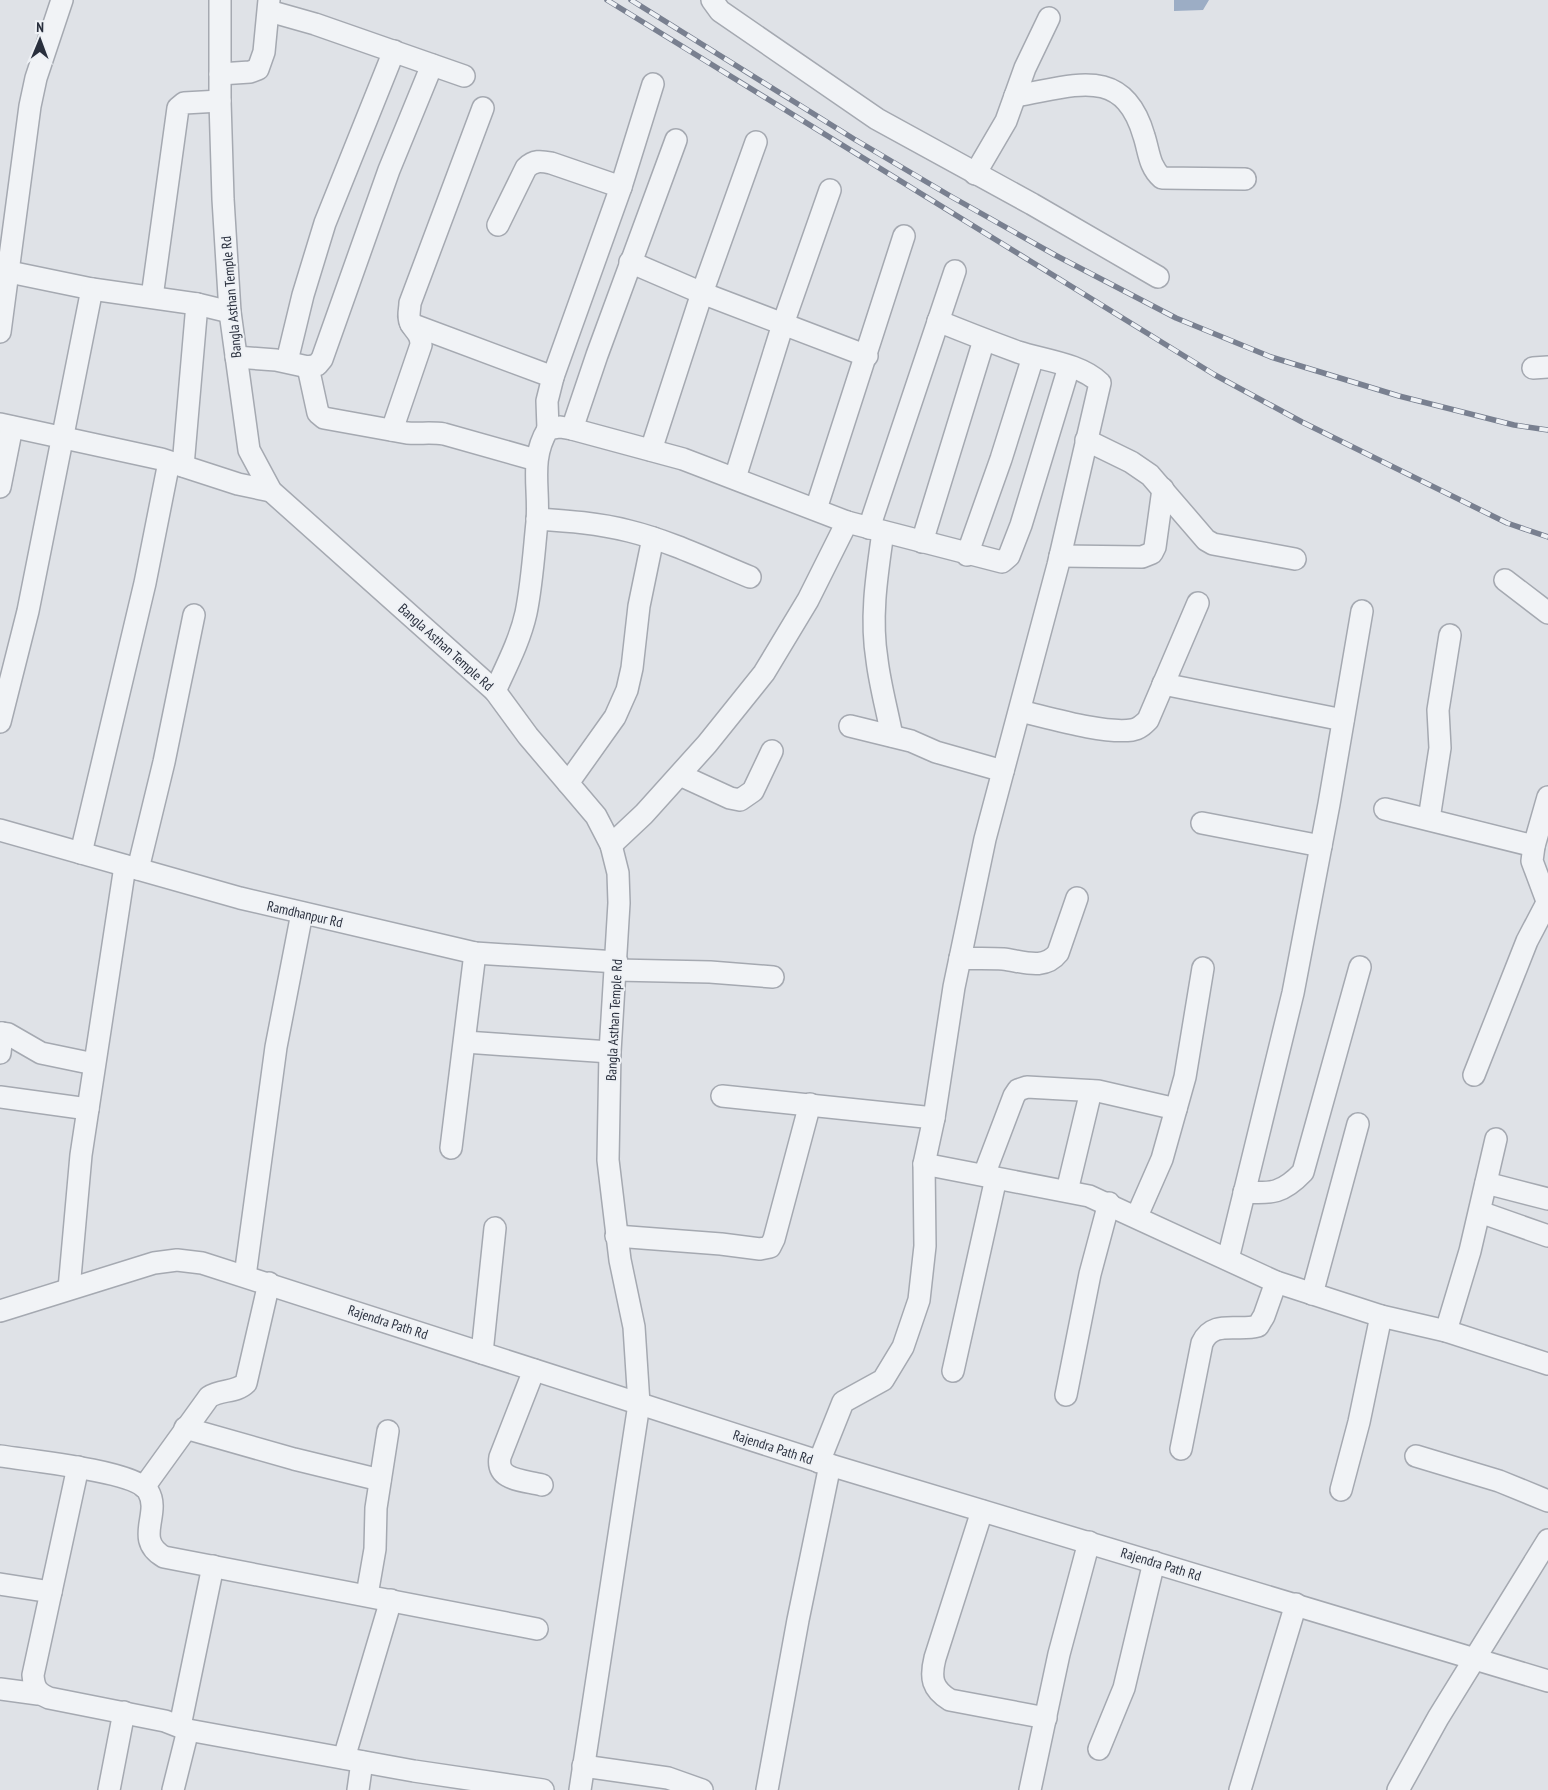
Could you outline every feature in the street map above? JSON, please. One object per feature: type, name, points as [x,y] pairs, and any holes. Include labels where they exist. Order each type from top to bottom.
[{"type":"street","points":[[0,332],[4,271],[30,106],[36,78],[62,0]]},
{"type":"street","name":"Bangla Asthan Temple Rd","points":[[220,0],[220,101],[223,199],[230,312],[249,450],[272,491],[495,691],[528,736],[596,816],[611,845],[618,873],[617,966],[610,1052],[608,1160],[616,1236],[634,1326],[638,1404],[617,1560],[597,1671],[580,1790]]},
{"type":"street","points":[[712,0],[720,11],[876,119],[1032,204],[1158,277]]},
{"type":"street","points":[[220,74],[250,72],[258,69],[263,61],[269,6],[464,76]]},
{"type":"street","points":[[975,174],[1006,121],[1049,18]]},
{"type":"street","points":[[288,361],[303,295],[325,224],[394,51]]},
{"type":"street","points":[[236,357],[288,361],[308,367],[317,365],[322,359],[389,170],[432,65]]},
{"type":"street","points":[[495,691],[516,646],[526,612],[537,519],[536,460],[539,443],[548,429],[547,401],[553,377],[621,187],[653,84]]},
{"type":"street","points":[[1015,96],[1088,86],[1102,85],[1112,88],[1126,98],[1134,110],[1153,166],[1162,178],[1245,179]]},
{"type":"street","points":[[152,297],[178,108],[184,103],[220,101]]},
{"type":"street","points":[[392,430],[421,345],[421,337],[411,324],[409,317],[410,303],[483,108]]},
{"type":"street","points":[[572,428],[630,262],[676,140]]},
{"type":"street","points":[[651,450],[702,293],[756,142]]},
{"type":"street","points":[[498,225],[526,168],[531,163],[540,161],[551,163],[621,187]]},
{"type":"street","points":[[735,478],[783,324],[830,190]]},
{"type":"street","points":[[816,509],[867,356],[904,236]]},
{"type":"street","points":[[630,262],[702,293],[867,356]]},
{"type":"street","points":[[4,271],[92,289],[197,304],[230,312]]},
{"type":"street","points":[[892,736],[876,659],[874,615],[876,530],[938,321],[955,271]]},
{"type":"street","points":[[0,722],[28,611],[92,289]]},
{"type":"street","points":[[81,853],[145,583],[176,464],[197,304]]},
{"type":"street","points":[[767,1790],[824,1464],[843,1402],[873,1388],[883,1380],[903,1347],[919,1300],[922,1284],[924,1164],[934,1118],[960,958],[984,839],[1020,712],[1060,556],[1100,384],[1094,378],[1069,367],[984,340],[938,321]]},
{"type":"street","points":[[411,324],[553,377]]},
{"type":"street","points":[[922,542],[984,340]]},
{"type":"street","points":[[967,554],[1001,459],[1033,357]]},
{"type":"street","points":[[308,367],[318,414],[324,418],[419,434],[430,431],[536,460]]},
{"type":"street","points":[[548,429],[560,426],[572,428],[683,459],[847,522],[1002,562],[1009,556],[1022,525],[1069,367]]},
{"type":"street","points":[[0,487],[6,426],[176,464],[238,484],[272,491]]},
{"type":"street","points":[[1086,440],[1131,462],[1150,475],[1206,540],[1213,544],[1295,558]]},
{"type":"street","points":[[1060,556],[1142,557],[1152,553],[1155,547],[1163,489]]},
{"type":"street","points":[[537,519],[584,522],[652,538],[750,577]]},
{"type":"street","points":[[611,845],[644,814],[680,774],[764,673],[808,600],[847,522]]},
{"type":"street","points":[[568,783],[615,717],[627,690],[632,668],[639,606],[652,538]]},
{"type":"street","points":[[1506,580],[1548,612]]},
{"type":"street","points":[[1020,712],[1100,728],[1132,730],[1142,726],[1148,720],[1198,602]]},
{"type":"street","points":[[1228,1259],[1294,992],[1362,611]]},
{"type":"street","points":[[69,1289],[81,1155],[94,1064],[132,868],[164,762],[194,615]]},
{"type":"street","points":[[1430,819],[1440,748],[1438,710],[1450,635]]},
{"type":"street","points":[[1163,684],[1344,720]]},
{"type":"street","points":[[850,726],[911,740],[936,752],[1004,771]]},
{"type":"street","points":[[680,774],[730,798],[740,800],[753,791],[772,751]]},
{"type":"street","points":[[1474,1075],[1527,940],[1548,901],[1532,861],[1534,846],[1548,797]]},
{"type":"street","points":[[1385,809],[1534,846]]},
{"type":"street","points":[[1202,823],[1321,846]]},
{"type":"street","name":"Ramdhanpur Rd","points":[[0,830],[240,898],[476,953],[617,966],[773,977]]},
{"type":"street","points":[[960,958],[1004,959],[1034,964],[1054,959],[1058,953],[1077,898]]},
{"type":"street","points":[[245,1276],[276,1047],[302,913]]},
{"type":"street","points":[[451,1148],[476,953]]},
{"type":"street","points":[[1244,1192],[1264,1193],[1281,1190],[1292,1184],[1303,1172],[1360,967]]},
{"type":"street","points":[[1137,1216],[1162,1159],[1185,1077],[1203,968]]},
{"type":"street","points":[[1,1039],[8,1034],[41,1053],[94,1064]]},
{"type":"street","points":[[465,1042],[610,1052]]},
{"type":"street","points":[[953,1371],[990,1176],[1018,1090],[1037,1086],[1091,1091],[1176,1109]]},
{"type":"street","points":[[1067,1191],[1091,1091]]},
{"type":"street","points":[[722,1096],[934,1118]]},
{"type":"street","points":[[0,1097],[88,1110]]},
{"type":"street","points":[[616,1236],[760,1249],[770,1247],[810,1104]]},
{"type":"street","points":[[1312,1294],[1358,1124]]},
{"type":"street","points":[[1446,1331],[1480,1212],[1496,1139]]},
{"type":"street","points":[[924,1164],[1067,1191],[1109,1203],[1276,1282],[1381,1316],[1446,1331],[1548,1364]]},
{"type":"street","points":[[1486,1183],[1548,1200]]},
{"type":"street","points":[[1066,1395],[1090,1274],[1109,1203]]},
{"type":"street","points":[[1480,1212],[1548,1236]]},
{"type":"street","points":[[482,1353],[496,1228]]},
{"type":"street","name":"Rajendra Path Rd","points":[[0,1311],[154,1263],[177,1260],[202,1263],[269,1283],[824,1464],[1548,1681]]},
{"type":"street","points":[[1181,1449],[1202,1343],[1206,1334],[1212,1329],[1258,1326],[1264,1316],[1276,1282]]},
{"type":"street","points":[[144,1487],[209,1397],[216,1392],[240,1389],[246,1383],[269,1283]]},
{"type":"street","points":[[1341,1490],[1359,1422],[1381,1316]]},
{"type":"street","points":[[534,1370],[498,1466],[501,1472],[510,1477],[542,1485]]},
{"type":"street","points":[[185,1428],[294,1460],[380,1480]]},
{"type":"street","points":[[367,1595],[375,1549],[376,1508],[388,1431]]},
{"type":"street","points":[[0,1456],[78,1467],[116,1476],[144,1487],[149,1493],[151,1504],[148,1541],[153,1551],[164,1557],[537,1629]]},
{"type":"street","points":[[1416,1456],[1499,1481],[1548,1501]]},
{"type":"street","points":[[38,1694],[34,1686],[33,1675],[78,1467]]},
{"type":"street","points":[[982,1511],[935,1658],[932,1671],[934,1683],[939,1693],[950,1700],[1046,1718]]},
{"type":"street","points":[[1398,1790],[1475,1658],[1548,1540]]},
{"type":"street","points":[[1030,1790],[1059,1654],[1088,1542]]},
{"type":"street","points":[[1099,1749],[1130,1666],[1154,1562]]},
{"type":"street","points":[[173,1790],[213,1566]]},
{"type":"street","points":[[0,1584],[51,1592]]},
{"type":"street","points":[[358,1790],[353,1760],[391,1600]]},
{"type":"street","points":[[1240,1790],[1296,1604]]},
{"type":"street","points":[[0,1689],[38,1694],[56,1700],[124,1712],[184,1728],[353,1760],[543,1790]]},
{"type":"street","points":[[109,1790],[124,1712]]},
{"type":"street","points":[[584,1766],[668,1778],[702,1790]]},
{"type":"water","points":[[1174,0],[1209,0],[1203,10],[1174,11]]},
{"type":"railway","points":[[607,0],[1215,375],[1302,422],[1507,523],[1548,537]]},
{"type":"railway","points":[[631,0],[854,139],[952,197],[1055,255],[1176,318],[1271,357],[1399,396],[1514,425],[1548,430]]}]
